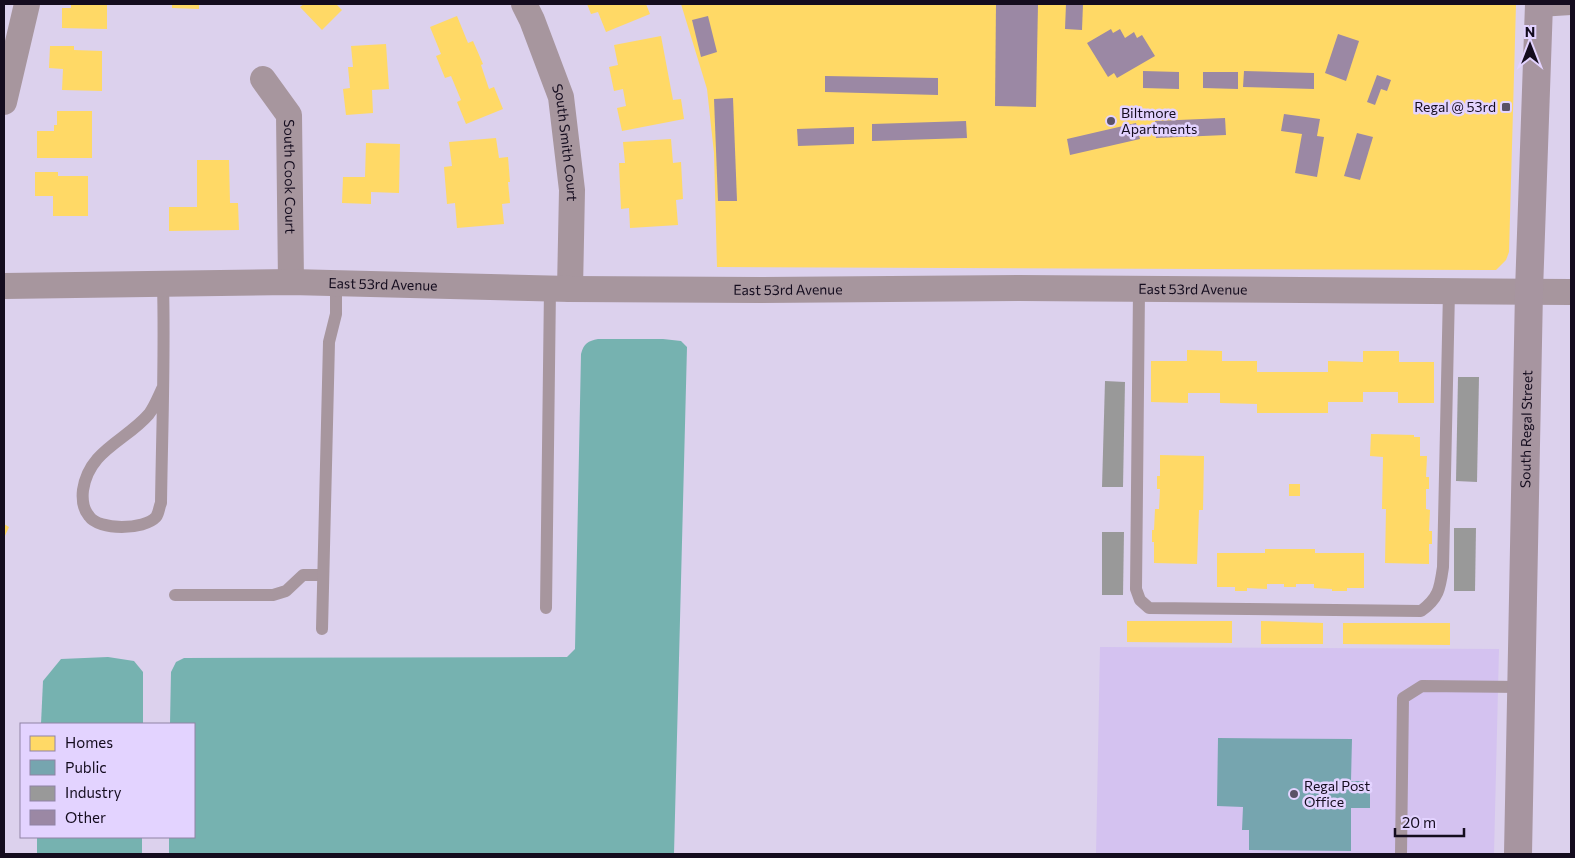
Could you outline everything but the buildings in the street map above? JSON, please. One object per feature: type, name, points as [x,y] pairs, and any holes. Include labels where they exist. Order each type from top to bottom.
[{"type":"main road","name":"South Regal Street","points":[[1518,854],[1529,291],[1539,8]]},
{"type":"street","points":[[4,102],[27,4]]},
{"type":"street","name":"South Smith Court","points":[[524,4],[532,20],[561,97],[572,190],[560,288]]},
{"type":"street","name":"South Cook Court","points":[[263,80],[289,114],[292,282]]},
{"type":"street","name":"East 53rd Avenue","points":[[4,286],[292,282],[760,290],[1020,288],[1571,292]]},
{"type":"lane","points":[[1539,8],[1571,9]]},
{"type":"lane","points":[[164,284],[164,387],[161,502],[157,516],[146,525],[129,527],[102,524],[89,517],[84,506],[83,490],[91,468],[104,450],[132,431],[150,412],[164,387]]},
{"type":"lane","points":[[322,629],[329,342],[336,314],[336,284]]},
{"type":"lane","points":[[546,608],[560,288]]},
{"type":"lane","points":[[1139,290],[1136,589],[1140,600],[1149,608],[1421,611],[1433,602],[1441,585],[1443,566],[1449,291]]},
{"type":"lane","points":[[175,596],[273,595],[286,591],[302,575],[323,575]]},
{"type":"lane","points":[[1401,854],[1404,698],[1422,686],[1522,687]]},
{"type":"shaded area","points":[[598,339],[663,339],[681,341],[687,347],[674,854],[169,854],[169,838],[195,838],[195,723],[170,723],[171,672],[176,662],[184,658],[567,657],[575,649],[581,354],[587,343]]},
{"type":"shaded area","points":[[1100,647],[1499,649],[1494,854],[1096,854]]},
{"type":"shaded area","points":[[108,657],[134,661],[143,672],[143,723],[41,723],[43,681],[61,659]]},
{"type":"shaded area","points":[[37,838],[142,838],[142,854],[37,854]]},
{"type":"place","name":"Regal @ 53rd","points":[[1506,107]]},
{"type":"place","name":"Biltmore Apartments","points":[[1111,121]]},
{"type":"place","name":"Regal Post Office","points":[[1294,794]]}]
